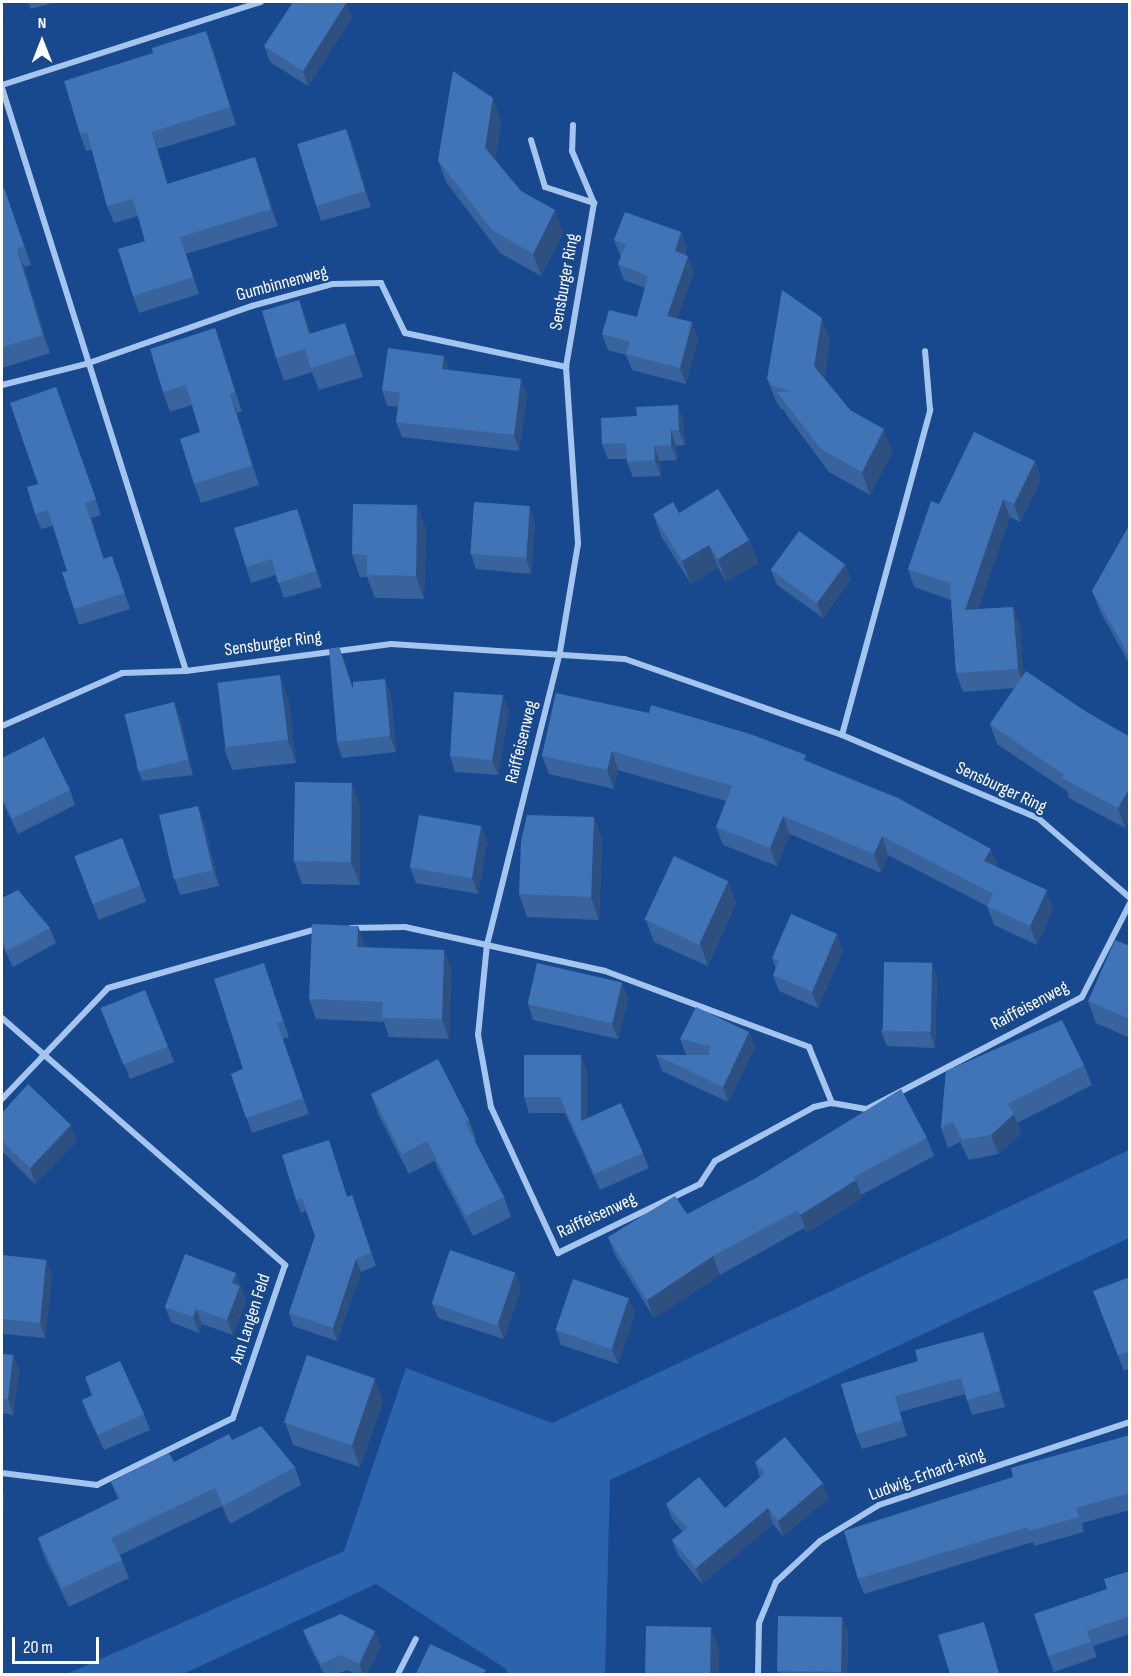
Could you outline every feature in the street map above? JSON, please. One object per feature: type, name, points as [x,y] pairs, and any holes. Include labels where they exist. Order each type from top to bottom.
[{"type":"street","points":[[186,671],[86,364],[2,87],[261,2]]},
{"type":"street","points":[[573,125],[572,151],[594,203]]},
{"type":"street","points":[[531,140],[545,187],[594,203]]},
{"type":"street","name":"Sensburger Ring","points":[[560,652],[578,544],[566,367],[594,203]]},
{"type":"street","name":"Gumbinnenweg","points":[[86,364],[252,306],[333,284],[381,283],[405,333],[566,367]]},
{"type":"street","points":[[842,735],[930,410],[925,351]]},
{"type":"street","points":[[2,385],[86,364]]},
{"type":"street","name":"Sensburger Ring","points":[[2,726],[122,673],[186,671],[391,644],[560,652],[625,659],[842,735],[1038,818],[1130,898]]},
{"type":"street","name":"Raiffeisenweg","points":[[560,652],[487,944],[478,1035],[491,1107],[558,1253],[700,1184],[715,1161],[814,1107],[832,1103],[867,1109],[1082,997],[1130,903]]},
{"type":"street","points":[[337,928],[405,927],[605,971],[809,1047],[832,1103]]},
{"type":"street","points":[[2,1099],[42,1054],[108,988],[270,945],[314,929],[326,928]]},
{"type":"street","name":"Am Langen Feld","points":[[2,1018],[285,1265],[233,1418],[97,1485],[2,1473]]},
{"type":"street","name":"Ludwig-Erhard-Ring","points":[[758,1674],[759,1623],[776,1582],[820,1541],[879,1505],[1130,1422]]},
{"type":"street","points":[[398,1674],[416,1639]]},
{"type":"shaded area","points":[[1129,1150],[1129,1238],[610,1480],[605,1674],[507,1674],[506,1669],[376,1584],[183,1674],[67,1674],[344,1551],[406,1368],[552,1423]]},
{"type":"building","points":[[293,2],[346,3],[303,71],[264,46]]},
{"type":"building","points":[[206,31],[230,107],[152,132],[167,184],[255,157],[271,209],[180,237],[193,277],[133,296],[118,249],[145,241],[133,199],[107,206],[87,132],[80,134],[64,81],[153,53],[152,48]]},
{"type":"building","points":[[453,71],[493,98],[485,148],[521,191],[555,210],[533,254],[492,230],[438,160]]},
{"type":"building","points":[[346,129],[365,191],[316,206],[297,144]]},
{"type":"building","points":[[4,188],[24,246],[17,249],[43,335],[2,347],[2,189]]},
{"type":"building","points":[[625,212],[681,232],[675,251],[688,256],[667,316],[692,322],[680,368],[626,354],[630,342],[602,334],[609,310],[637,317],[648,276],[618,264],[626,244],[614,240]]},
{"type":"building","points":[[782,290],[822,318],[814,366],[850,410],[884,429],[862,472],[821,449],[777,392],[791,391],[773,386],[767,379]]},
{"type":"building","points":[[299,300],[309,334],[345,323],[355,354],[311,368],[305,349],[276,358],[262,311]]},
{"type":"building","points":[[215,328],[235,392],[230,394],[252,465],[194,484],[180,439],[200,432],[186,385],[163,392],[150,349]]},
{"type":"building","points":[[388,348],[444,356],[442,369],[521,379],[514,435],[396,422],[400,393],[382,390]]},
{"type":"building","points":[[56,387],[96,499],[85,503],[103,559],[112,556],[124,593],[74,609],[62,572],[67,571],[48,510],[35,514],[27,487],[38,484],[10,403]]},
{"type":"building","points":[[678,405],[679,430],[671,430],[671,445],[654,446],[655,460],[627,462],[626,443],[602,444],[601,418],[637,416],[636,407]]},
{"type":"building","points":[[974,432],[1035,461],[1014,504],[1003,499],[965,610],[1013,607],[1018,669],[956,673],[950,583],[908,569],[931,501],[939,504]]},
{"type":"building","points":[[718,489],[749,540],[718,559],[709,545],[682,561],[653,514],[673,502],[679,513]]},
{"type":"building","points":[[474,502],[530,506],[526,558],[470,554]]},
{"type":"building","points":[[353,504],[417,505],[416,576],[367,575],[367,555],[352,554]]},
{"type":"building","points":[[297,509],[316,571],[278,583],[272,559],[246,567],[234,528]]},
{"type":"building","points":[[1130,524],[1130,657],[1092,591]]},
{"type":"building","points":[[799,531],[845,565],[817,603],[771,570]]},
{"type":"building","points":[[339,647],[353,690],[353,682],[385,679],[390,736],[337,742],[329,649]]},
{"type":"building","points":[[1026,671],[1088,713],[1130,737],[1130,787],[1118,808],[1062,778],[1064,775],[990,724]]},
{"type":"building","points":[[280,675],[288,740],[225,747],[217,683]]},
{"type":"building","points":[[454,692],[503,695],[492,760],[450,756]]},
{"type":"building","points":[[556,693],[649,713],[651,705],[750,734],[806,755],[804,760],[898,798],[991,849],[984,861],[1047,890],[1030,926],[987,906],[993,894],[882,836],[874,854],[783,816],[770,848],[716,827],[732,786],[612,751],[607,770],[542,756]]},
{"type":"building","points":[[174,702],[188,759],[139,772],[125,714]]},
{"type":"building","points":[[44,737],[70,790],[12,819],[2,797],[2,758]]},
{"type":"building","points":[[295,782],[352,783],[351,862],[294,861]]},
{"type":"building","points":[[198,806],[213,870],[174,879],[159,815]]},
{"type":"building","points":[[419,815],[481,826],[472,878],[410,867]]},
{"type":"building","points":[[527,815],[594,817],[591,897],[519,894],[521,842]]},
{"type":"building","points":[[122,838],[140,886],[93,904],[74,856]]},
{"type":"building","points":[[674,856],[728,881],[699,945],[644,919]]},
{"type":"building","points":[[18,890],[50,928],[7,951],[2,940],[2,898]]},
{"type":"building","points":[[791,914],[837,934],[812,992],[773,975],[779,961],[772,958]]},
{"type":"building","points":[[312,924],[358,926],[357,947],[444,950],[442,1019],[382,1018],[383,1002],[309,999]]},
{"type":"building","points":[[1115,940],[1130,946],[1130,1019],[1088,1001]]},
{"type":"building","points":[[884,962],[932,963],[931,1032],[883,1031]]},
{"type":"building","points":[[264,963],[283,1021],[277,1023],[303,1098],[246,1118],[231,1074],[243,1069],[214,979]]},
{"type":"building","points":[[537,963],[622,983],[612,1023],[528,1004]]},
{"type":"building","points":[[145,990],[168,1047],[123,1065],[100,1008]]},
{"type":"building","points":[[696,1007],[749,1032],[723,1087],[656,1055],[709,1055],[710,1046],[680,1039]]},
{"type":"building","points":[[1062,1020],[1084,1065],[1008,1104],[1014,1114],[991,1135],[962,1140],[953,1122],[941,1128],[946,1071]]},
{"type":"building","points":[[524,1055],[581,1055],[581,1121],[621,1103],[643,1153],[594,1174],[560,1097],[524,1097]]},
{"type":"building","points":[[438,1059],[469,1120],[465,1122],[504,1197],[466,1216],[427,1141],[402,1154],[371,1094]]},
{"type":"building","points":[[28,1084],[71,1125],[30,1168],[2,1141],[2,1113]]},
{"type":"building","points":[[901,1089],[927,1138],[854,1177],[856,1180],[800,1215],[798,1210],[713,1256],[647,1300],[608,1237],[675,1196],[687,1214],[756,1178]]},
{"type":"building","points":[[329,1140],[347,1197],[352,1195],[371,1253],[356,1259],[333,1328],[289,1313],[315,1236],[302,1198],[296,1200],[282,1155]]},
{"type":"building","points":[[450,1250],[515,1272],[497,1325],[432,1303]]},
{"type":"building","points":[[185,1254],[236,1273],[232,1283],[240,1286],[227,1320],[196,1309],[193,1317],[165,1307]]},
{"type":"building","points":[[2,1255],[46,1260],[40,1323],[2,1319]]},
{"type":"building","points":[[1130,1277],[1130,1351],[1118,1355],[1093,1291]]},
{"type":"building","points":[[573,1279],[629,1298],[611,1349],[555,1330]]},
{"type":"building","points":[[983,1332],[1000,1391],[967,1400],[961,1378],[895,1396],[902,1421],[856,1434],[841,1384],[918,1361],[915,1350]]},
{"type":"building","points":[[2,1354],[13,1355],[8,1399],[2,1399]]},
{"type":"building","points":[[307,1355],[375,1378],[352,1446],[284,1422]]},
{"type":"building","points":[[120,1361],[144,1414],[98,1435],[82,1400],[93,1395],[85,1377]]},
{"type":"building","points":[[261,1426],[295,1467],[223,1506],[215,1488],[111,1538],[122,1560],[62,1588],[38,1538],[120,1498],[111,1482],[169,1453],[174,1462],[229,1434],[232,1440]]},
{"type":"building","points":[[1130,1435],[1130,1493],[1076,1508],[1079,1517],[1029,1531],[1028,1527],[858,1579],[844,1531],[1013,1477],[1011,1468]]},
{"type":"building","points":[[785,1437],[823,1483],[778,1521],[768,1508],[696,1568],[672,1540],[687,1528],[666,1504],[699,1477],[725,1508],[765,1473],[755,1462]]},
{"type":"building","points":[[1130,1571],[1130,1616],[1087,1631],[1091,1642],[1048,1656],[1034,1614],[1107,1589],[1104,1579]]},
{"type":"building","points":[[341,1614],[375,1631],[359,1664],[341,1655],[321,1664],[303,1630]]},
{"type":"building","points":[[778,1616],[842,1617],[841,1672],[777,1671]]},
{"type":"building","points":[[984,1622],[999,1674],[950,1674],[938,1635]]},
{"type":"building","points":[[646,1626],[711,1627],[710,1674],[645,1674]]},
{"type":"building","points":[[430,1644],[486,1670],[483,1674],[416,1674]]}]
